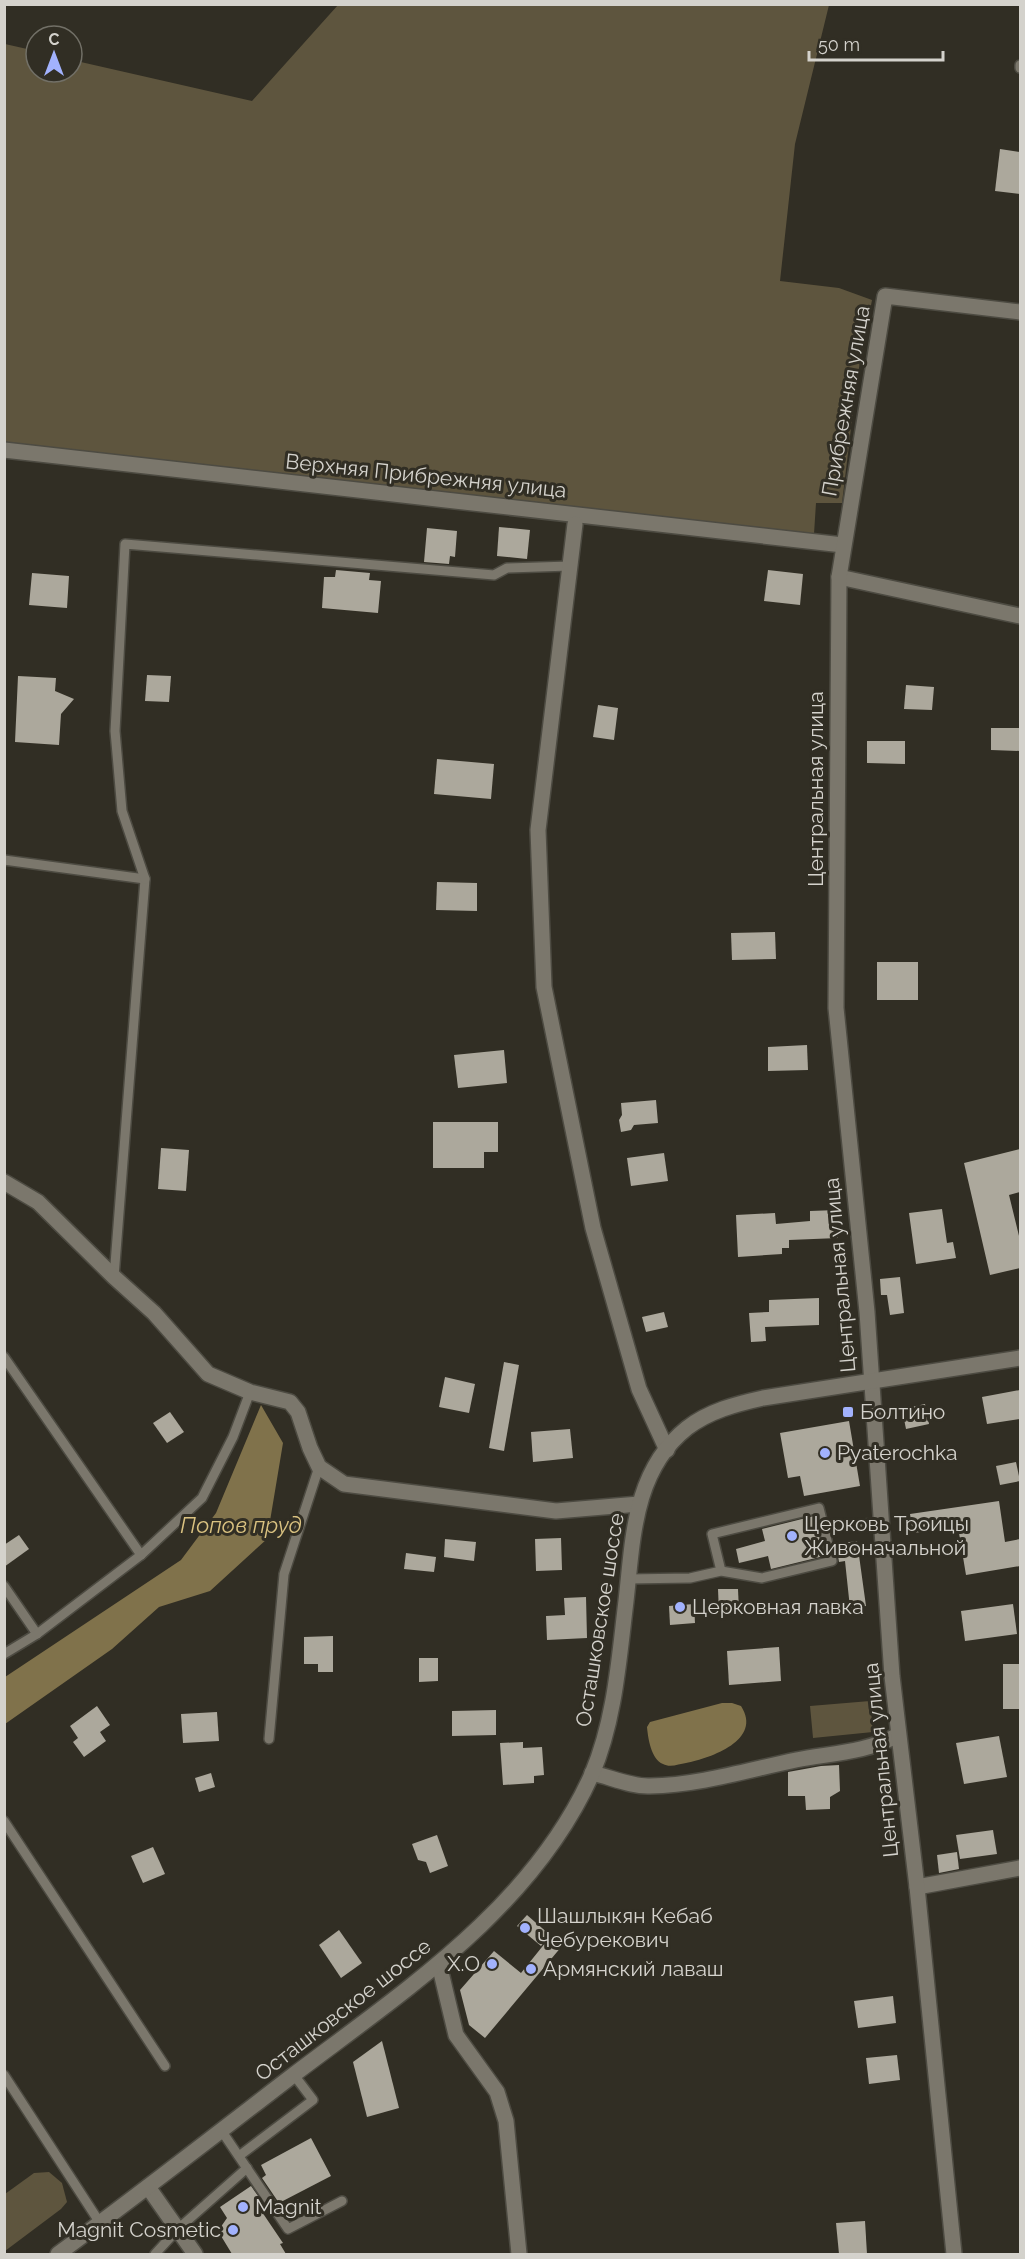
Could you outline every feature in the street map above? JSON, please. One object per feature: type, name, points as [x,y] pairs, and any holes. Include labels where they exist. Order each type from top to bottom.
[{"type":"street","name":"Прибрежняя улица","points":[[839,577],[885,296],[1020,312]]},
{"type":"street","name":"Верхняя Прибрежняя улица","points":[[4,450],[843,545]]},
{"type":"street","points":[[575,524],[538,830],[544,987],[593,1228],[639,1389],[667,1450]]},
{"type":"street","points":[[839,577],[1020,616]]},
{"type":"street","name":"Центральная улица","points":[[839,577],[836,1008],[866,1301],[870,1381],[898,1735],[917,1887],[954,2254]]},
{"type":"street","points":[[4,1182],[38,1202],[154,1314],[208,1374],[250,1392],[291,1402],[298,1412],[319,1467],[345,1484],[556,1511],[639,1504]]},
{"type":"street","name":"Осташковское шоссе","points":[[58,2254],[439,1965],[509,1897],[558,1835],[592,1773],[608,1721],[618,1665],[631,1542],[639,1504],[650,1476],[667,1450],[686,1429],[708,1415],[730,1406],[763,1398],[1020,1358]]},
{"type":"street","points":[[592,1773],[648,1786],[693,1782],[806,1758],[854,1752],[879,1745],[898,1735]]},
{"type":"street","points":[[917,1887],[1020,1868]]},
{"type":"street","points":[[439,1965],[456,2035],[497,2092],[506,2121],[519,2254]]},
{"type":"street","points":[[148,2187],[195,2254]]},
{"type":"lane","points":[[114,1277],[145,879],[122,811],[115,731],[125,544],[494,575],[507,568],[570,566]]},
{"type":"lane","points":[[4,860],[145,879]]},
{"type":"lane","points":[[4,1357],[141,1556]]},
{"type":"lane","points":[[4,1654],[37,1634],[141,1556],[202,1498],[233,1437],[250,1392]]},
{"type":"lane","points":[[269,1739],[284,1575],[319,1467]]},
{"type":"lane","points":[[628,1579],[690,1578],[721,1571],[762,1578],[832,1561],[819,1508],[712,1534],[721,1571]]},
{"type":"lane","points":[[858,1526],[881,1522]]},
{"type":"lane","points":[[4,1586],[37,1634]]},
{"type":"lane","points":[[4,1821],[165,2066]]},
{"type":"lane","points":[[4,2075],[100,2223]]},
{"type":"lane","points":[[239,2156],[313,2100],[294,2075]]},
{"type":"lane","points":[[221,2130],[288,2229],[342,2200]]},
{"type":"lane","points":[[155,2254],[178,2229],[247,2168]]},
{"type":"shaded area","points":[[338,5],[829,5],[795,144],[780,281],[839,288],[872,300],[857,378],[842,503],[816,503],[814,534],[5,452],[5,44],[24,48],[24,84],[84,84],[84,63],[252,101]]},
{"type":"shaded area","points":[[870,1701],[873,1732],[813,1738],[810,1706]]},
{"type":"shaded area","points":[[49,2172],[62,2183],[67,2202],[5,2251],[5,2194],[34,2173]]},
{"type":"water","name":"Попов пруд","points":[[261,1405],[283,1443],[267,1539],[210,1591],[159,1607],[112,1649],[5,1724],[5,1677],[181,1560],[216,1513]]},
{"type":"water","points":[[722,1703],[741,1706],[746,1718],[745,1729],[740,1738],[720,1752],[696,1761],[669,1766],[656,1758],[648,1737],[647,1727],[650,1722]]},
{"type":"building","points":[[1000,149],[1020,152],[1020,194],[995,191]]},
{"type":"building","points":[[499,527],[530,530],[527,559],[497,556]]},
{"type":"building","points":[[427,528],[457,531],[455,557],[450,556],[449,564],[424,562]]},
{"type":"building","points":[[336,570],[370,573],[369,580],[381,581],[378,613],[322,608],[324,577],[335,577]]},
{"type":"building","points":[[768,570],[803,574],[800,605],[764,601]]},
{"type":"building","points":[[32,573],[69,576],[67,608],[29,605]]},
{"type":"building","points":[[147,675],[171,676],[169,702],[145,701]]},
{"type":"building","points":[[18,676],[56,678],[55,691],[74,699],[61,714],[59,745],[15,742]]},
{"type":"building","points":[[906,685],[934,687],[932,710],[904,709]]},
{"type":"building","points":[[598,705],[618,708],[614,740],[593,737]]},
{"type":"building","points":[[991,728],[1020,728],[1020,751],[991,750]]},
{"type":"building","points":[[867,741],[905,741],[905,764],[867,763]]},
{"type":"building","points":[[437,759],[494,764],[491,799],[434,794]]},
{"type":"building","points":[[437,882],[477,883],[477,911],[436,910]]},
{"type":"building","points":[[775,932],[776,959],[732,960],[731,933]]},
{"type":"building","points":[[877,962],[918,962],[918,1000],[877,1000]]},
{"type":"building","points":[[807,1045],[808,1070],[768,1071],[768,1047]]},
{"type":"building","points":[[504,1050],[507,1083],[458,1088],[454,1055]]},
{"type":"building","points":[[656,1100],[658,1123],[634,1125],[631,1130],[621,1132],[619,1120],[622,1115],[621,1103]]},
{"type":"building","points":[[433,1122],[498,1122],[498,1152],[484,1152],[484,1168],[433,1168]]},
{"type":"building","points":[[161,1148],[189,1150],[186,1191],[158,1189]]},
{"type":"building","points":[[1020,1149],[1020,1192],[1009,1195],[1020,1240],[1020,1268],[990,1275],[964,1163]]},
{"type":"building","points":[[664,1153],[668,1181],[631,1186],[627,1158]]},
{"type":"building","points":[[942,1209],[947,1243],[953,1242],[956,1258],[916,1264],[909,1213]]},
{"type":"building","points":[[837,1210],[838,1238],[789,1240],[789,1248],[782,1248],[782,1254],[738,1257],[736,1215],[775,1213],[776,1224],[810,1221],[810,1211]]},
{"type":"building","points":[[900,1277],[904,1313],[890,1315],[887,1295],[881,1295],[880,1279]]},
{"type":"building","points":[[819,1298],[819,1325],[765,1327],[766,1341],[751,1342],[749,1313],[769,1312],[769,1300]]},
{"type":"building","points":[[664,1312],[668,1327],[646,1332],[642,1317]]},
{"type":"building","points":[[504,1362],[519,1365],[504,1451],[489,1448]]},
{"type":"building","points":[[445,1377],[475,1384],[469,1413],[439,1407]]},
{"type":"building","points":[[1020,1390],[1020,1419],[987,1424],[982,1397]]},
{"type":"building","points":[[925,1404],[929,1424],[906,1429],[902,1409]]},
{"type":"building","points":[[170,1412],[184,1432],[167,1443],[153,1423]]},
{"type":"building","name":"Pyaterochka","points":[[849,1421],[860,1486],[804,1496],[800,1476],[788,1478],[780,1433]]},
{"type":"building","points":[[570,1429],[573,1458],[533,1462],[531,1432]]},
{"type":"building","points":[[1016,1462],[1020,1481],[1000,1485],[996,1466]]},
{"type":"building","points":[[999,1501],[1005,1542],[1020,1539],[1020,1566],[966,1575],[958,1527],[913,1533],[910,1514]]},
{"type":"building","name":"Церковь Троицы Живоначальной","points":[[814,1516],[824,1556],[771,1569],[768,1556],[739,1563],[736,1549],[765,1541],[762,1529]]},
{"type":"building","points":[[19,1535],[29,1549],[4,1567],[4,1545]]},
{"type":"building","points":[[561,1538],[562,1570],[536,1571],[535,1539]]},
{"type":"building","points":[[445,1539],[476,1542],[474,1561],[444,1557]]},
{"type":"building","points":[[857,1541],[866,1606],[850,1608],[845,1561],[839,1562],[836,1544]]},
{"type":"building","points":[[406,1553],[436,1557],[434,1572],[404,1569]]},
{"type":"building","points":[[718,1589],[738,1589],[739,1612],[719,1613]]},
{"type":"building","points":[[586,1597],[587,1638],[547,1640],[546,1616],[565,1615],[564,1598]]},
{"type":"building","points":[[694,1604],[695,1623],[670,1625],[669,1606]]},
{"type":"building","points":[[1013,1604],[1017,1634],[965,1641],[961,1611]]},
{"type":"building","points":[[333,1636],[333,1672],[318,1672],[318,1664],[304,1664],[304,1637]]},
{"type":"building","points":[[779,1647],[781,1681],[729,1685],[727,1651]]},
{"type":"building","points":[[419,1658],[438,1658],[438,1681],[419,1682]]},
{"type":"building","points":[[1003,1664],[1020,1664],[1020,1709],[1003,1709]]},
{"type":"building","points":[[97,1706],[110,1725],[100,1732],[106,1741],[84,1757],[73,1742],[78,1738],[70,1726]]},
{"type":"building","points":[[496,1710],[496,1735],[452,1736],[452,1711]]},
{"type":"building","points":[[217,1712],[219,1741],[183,1743],[181,1714]]},
{"type":"building","points":[[999,1736],[1007,1777],[964,1784],[956,1743]]},
{"type":"building","points":[[523,1742],[523,1748],[542,1747],[544,1775],[534,1776],[534,1783],[503,1785],[500,1743]]},
{"type":"building","points":[[839,1765],[840,1791],[830,1797],[830,1809],[806,1810],[805,1796],[788,1796],[788,1772]]},
{"type":"building","points":[[211,1773],[215,1787],[199,1792],[195,1778]]},
{"type":"building","points":[[993,1830],[997,1854],[960,1859],[956,1835]]},
{"type":"building","points":[[437,1835],[448,1866],[430,1873],[426,1862],[418,1860],[412,1844]]},
{"type":"building","points":[[153,1847],[165,1874],[143,1883],[131,1856]]},
{"type":"building","points":[[957,1852],[959,1869],[939,1873],[937,1855]]},
{"type":"building","points":[[527,1915],[550,1935],[541,1946],[517,1926]]},
{"type":"building","points":[[339,1930],[362,1963],[341,1978],[319,1945]]},
{"type":"building","points":[[550,1937],[562,1946],[485,2038],[469,2025],[460,1990],[494,1951],[521,1973]]},
{"type":"building","points":[[893,1996],[896,2023],[858,2028],[854,2001]]},
{"type":"building","points":[[382,2041],[399,2108],[367,2117],[353,2062]]},
{"type":"building","points":[[897,2055],[900,2080],[869,2084],[866,2058]]},
{"type":"building","points":[[311,2138],[331,2176],[279,2203],[262,2178],[266,2175],[261,2165]]},
{"type":"building","points":[[251,2186],[267,2209],[262,2212],[283,2243],[280,2244],[286,2254],[232,2254],[218,2231],[227,2218],[220,2207]]},
{"type":"building","points":[[865,2221],[867,2254],[839,2254],[836,2223]]},
{"type":"place","name":"Болтино","points":[[848,1412]]},
{"type":"place","name":"Pyaterochka","points":[[825,1453]]},
{"type":"place","name":"Церковь Троицы Живоначальной","points":[[792,1536]]},
{"type":"place","name":"Церковная лавка","points":[[680,1607]]},
{"type":"place","name":"Шашлыкян Кебаб Чебурекович","points":[[525,1928]]},
{"type":"place","name":"X.O","points":[[492,1964]]},
{"type":"place","name":"Армянский лаваш","points":[[531,1969]]},
{"type":"place","name":"Magnit","points":[[243,2207]]},
{"type":"place","name":"Magnit Cosmetic","points":[[233,2230]]}]
